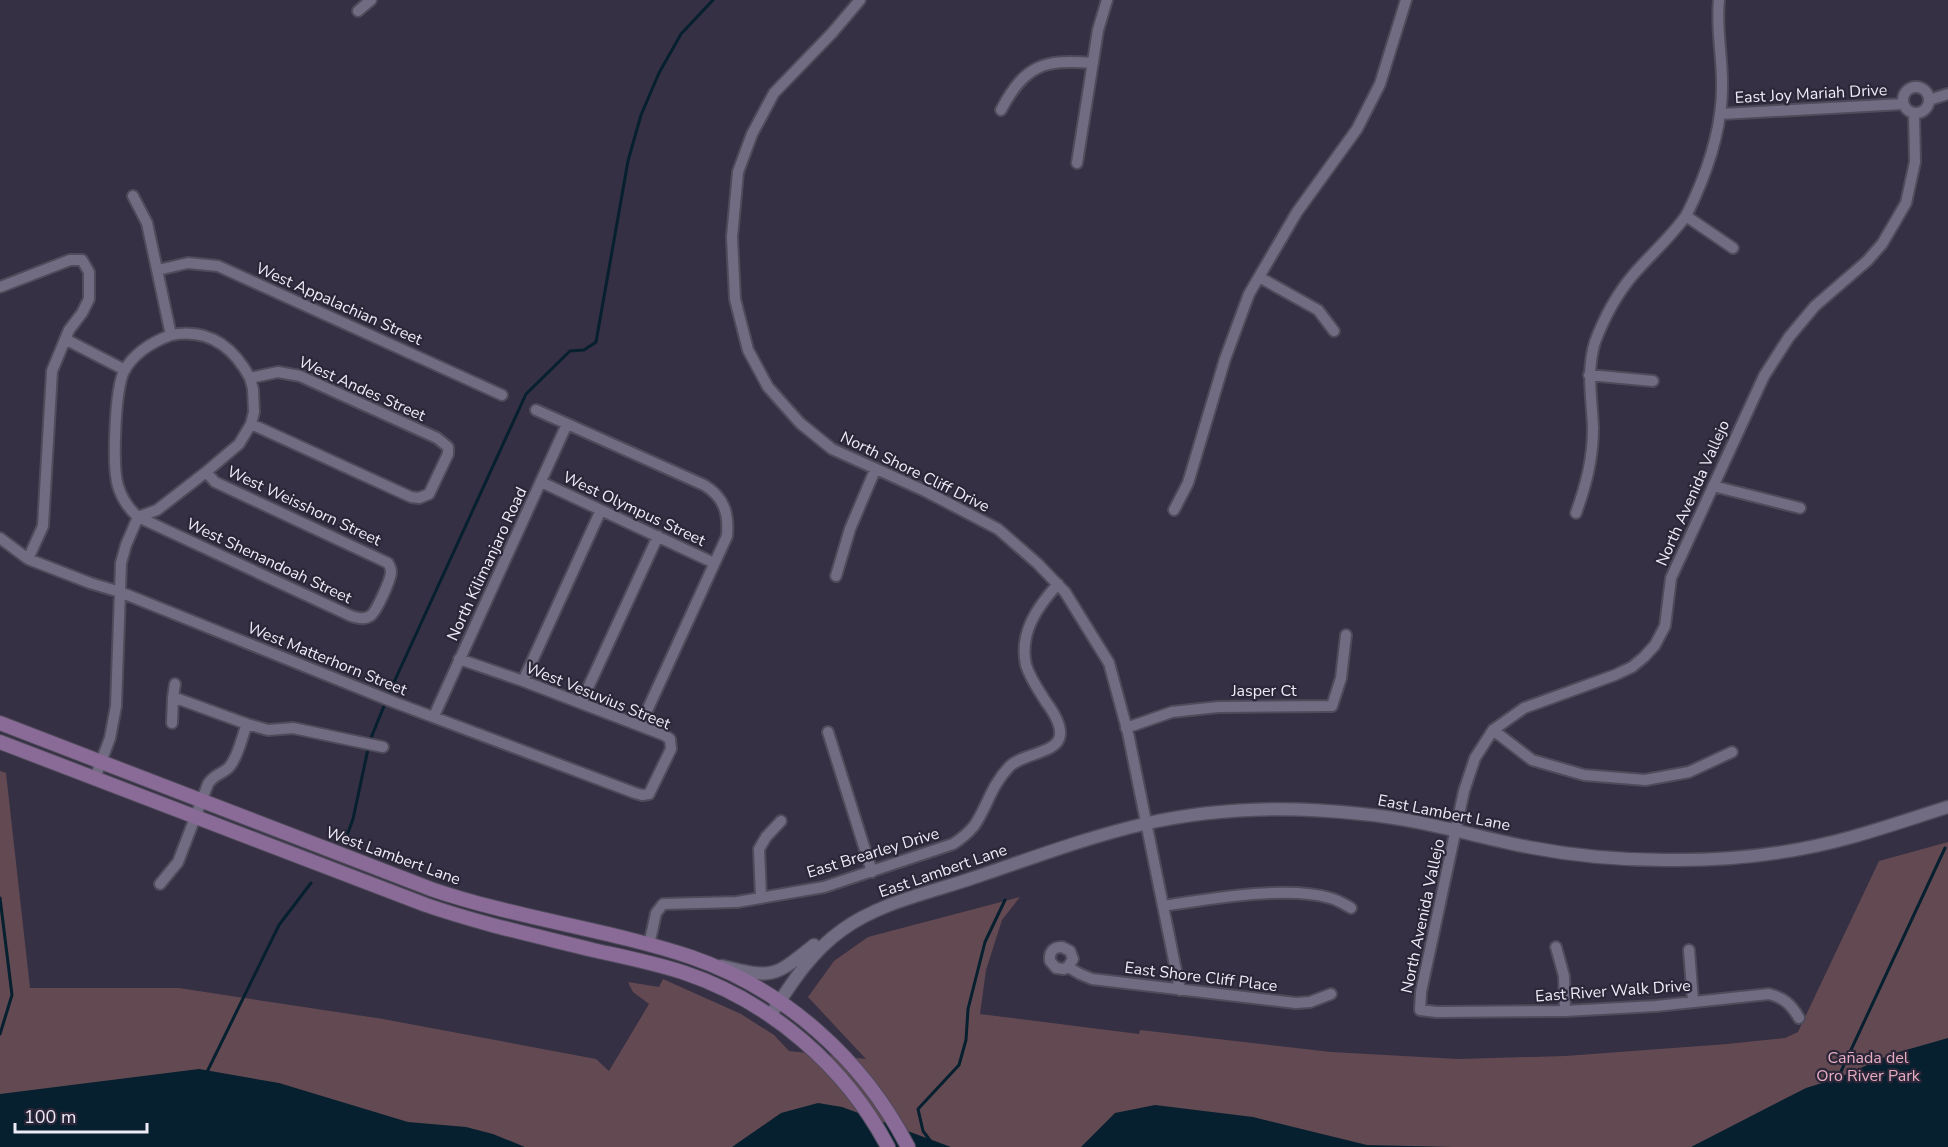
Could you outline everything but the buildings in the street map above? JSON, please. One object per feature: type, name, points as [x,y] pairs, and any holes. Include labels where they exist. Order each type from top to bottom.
[{"type":"main road","name":"West Lambert Lane","points":[[0,723],[451,896],[511,913],[649,945],[693,958],[738,978],[800,1016],[836,1048],[862,1076],[890,1115],[908,1147]]},
{"type":"main road","name":"West Lambert Lane","points":[[0,742],[403,897],[502,928],[687,974],[731,993],[774,1019],[815,1052],[844,1082],[870,1117],[888,1147]]},
{"type":"main road","points":[[502,928],[519,923],[582,937],[591,932]]},
{"type":"street","points":[[357,11],[371,0]]},
{"type":"street","name":"North Shore Cliff Drive","points":[[860,0],[832,33],[774,93],[752,134],[738,172],[732,237],[735,299],[748,350],[768,387],[800,423],[832,449],[925,491],[998,529],[1037,563],[1071,601],[1109,663],[1126,728],[1180,990]]},
{"type":"street","points":[[1077,163],[1098,30],[1107,0]]},
{"type":"street","points":[[1174,510],[1188,483],[1225,359],[1249,294],[1297,212],[1357,129],[1380,84],[1406,0]]},
{"type":"street","points":[[1576,513],[1588,481],[1591,462],[1593,429],[1589,375],[1603,320],[1632,276],[1686,216],[1701,184],[1712,150],[1721,114],[1719,0]]},
{"type":"street","points":[[1001,110],[1011,90],[1021,78],[1035,69],[1065,61],[1093,63]]},
{"type":"street","name":"East Joy Mariah Drive","points":[[1914,113],[1905,108],[1903,104],[1904,93],[1907,89],[1915,86],[1924,89],[1929,100]]},
{"type":"street","points":[[1914,113],[1926,109],[1929,100],[1948,94]]},
{"type":"street","name":"East Joy Mariah Drive","points":[[1721,114],[1903,104]]},
{"type":"street","name":"North Avenida Vallejo","points":[[1420,1010],[1421,992],[1464,790],[1475,758],[1493,730],[1524,708],[1632,667],[1655,645],[1665,626],[1671,578],[1764,376],[1789,337],[1815,306],[1867,261],[1882,244],[1906,203],[1915,162],[1914,113]]},
{"type":"street","points":[[133,196],[147,223],[171,335]]},
{"type":"street","points":[[1686,216],[1733,248]]},
{"type":"street","points":[[0,287],[62,262],[76,259],[82,260],[89,272],[89,299],[64,339],[56,357],[50,385],[44,526],[28,559]]},
{"type":"street","name":"West Appalachian Street","points":[[158,270],[188,263],[218,266],[502,395]]},
{"type":"street","points":[[1259,276],[1318,310],[1334,331]]},
{"type":"street","points":[[95,778],[114,723],[123,555],[138,517],[157,510],[206,472],[239,444],[251,424],[254,400],[250,378],[242,362],[217,341],[191,332],[171,335],[148,346],[135,356],[125,370],[118,395],[117,477],[125,501],[138,517]]},
{"type":"street","points":[[64,339],[125,370]]},
{"type":"street","name":"West Andes Street","points":[[250,378],[278,372],[289,372],[300,376],[437,438],[448,447],[448,454],[429,494],[419,498],[411,497],[251,424]]},
{"type":"street","points":[[1589,375],[1653,381]]},
{"type":"street","points":[[536,410],[704,485],[717,495],[728,517],[727,536],[640,726]]},
{"type":"street","name":"North Kilimanjaro Road","points":[[434,716],[567,424]]},
{"type":"street","points":[[836,576],[850,529],[875,470]]},
{"type":"street","name":"West Weisshorn Street","points":[[206,472],[215,482],[382,559],[390,566]]},
{"type":"street","name":"West Olympus Street","points":[[541,482],[714,563]]},
{"type":"street","points":[[1713,486],[1800,508]]},
{"type":"street","points":[[523,681],[601,510]]},
{"type":"street","name":"West Shenandoah Street","points":[[138,517],[359,619],[368,618],[374,613],[391,576],[390,566]]},
{"type":"street","points":[[581,703],[658,536]]},
{"type":"street","name":"West Matterhorn Street","points":[[0,538],[28,559],[120,592],[385,698],[635,793],[649,794]]},
{"type":"street","name":"East Brearley Drive","points":[[649,945],[656,913],[663,904],[668,902],[699,904],[761,898],[824,887],[953,844],[974,825],[993,786],[1011,765],[1031,754],[1047,751],[1058,742],[1060,734],[1057,722],[1027,666],[1025,647],[1028,627],[1041,602],[1058,584]]},
{"type":"street","name":"Jasper Ct","points":[[1126,728],[1172,712],[1218,706],[1332,706],[1341,678],[1346,635]]},
{"type":"street","name":"West Vesuvius Street","points":[[459,659],[523,681],[670,739],[672,744],[649,794]]},
{"type":"street","points":[[172,723],[175,684]]},
{"type":"street","points":[[173,697],[268,730],[293,728],[384,747]]},
{"type":"street","points":[[160,884],[178,862],[211,779],[214,775],[226,770],[233,762],[247,724]]},
{"type":"street","points":[[1493,730],[1532,760],[1584,775],[1645,780],[1689,772],[1731,752]]},
{"type":"street","points":[[828,732],[872,872]]},
{"type":"street","name":"East Lambert Lane","points":[[774,1019],[779,1002],[808,961],[839,932],[862,917],[1091,838],[1146,824],[1221,813],[1302,810],[1388,817],[1575,855],[1628,859],[1724,859],[1774,853],[1851,837],[1948,807]]},
{"type":"street","points":[[761,898],[759,849],[765,837],[781,820]]},
{"type":"street","points":[[1163,906],[1217,898],[1286,894],[1330,898],[1351,908]]},
{"type":"street","points":[[693,958],[752,973],[773,973],[788,966],[821,940],[839,932]]},
{"type":"street","points":[[1556,947],[1564,976],[1565,1011]]},
{"type":"street","points":[[1689,950],[1693,1001]]},
{"type":"street","name":"East Shore Cliff Place","points":[[1068,967],[1092,978],[1296,1003],[1310,1002],[1331,994]]},
{"type":"street","name":"East River Walk Drive","points":[[1420,1010],[1448,1012],[1565,1011],[1656,1006],[1769,994],[1791,1005],[1799,1017]]},
{"type":"green space","name":"Cañada del Oro River Park","points":[[0,771],[6,773],[30,988],[179,988],[383,1019],[596,1059],[609,1071],[649,1004],[633,992],[628,982],[659,987],[663,979],[741,1014],[774,1035],[789,1051],[866,1059],[808,997],[834,961],[868,937],[1020,897],[1002,920],[986,970],[980,1014],[1139,1034],[1140,1030],[1331,1052],[1458,1059],[1565,1056],[1785,1038],[1798,1032],[1879,861],[1948,842],[1948,1147],[0,1147]]},
{"type":"water","points":[[1948,1038],[1948,1147],[1691,1147],[1806,1088],[1838,1078],[1892,1054]]},
{"type":"water","points":[[199,1069],[279,1083],[408,1122],[466,1127],[493,1134],[525,1147],[0,1147],[0,1094]]},
{"type":"water","points":[[818,1103],[842,1107],[951,1147],[732,1147],[781,1113]]},
{"type":"water","points":[[1155,1105],[1253,1117],[1367,1145],[1453,1147],[1081,1147],[1115,1113]]},
{"type":"waterway","points":[[390,691],[526,394],[570,351],[584,350],[596,342],[628,161],[641,115],[659,73],[681,34],[713,0]]},
{"type":"waterway","points":[[371,738],[384,706]]},
{"type":"waterway","points":[[345,841],[353,819],[368,749]]},
{"type":"waterway","points":[[1837,1080],[1945,848]]},
{"type":"waterway","points":[[207,1072],[279,925],[311,883]]},
{"type":"waterway","points":[[0,898],[12,995],[0,1034]]},
{"type":"waterway","points":[[935,1147],[923,1131],[918,1109],[959,1065],[966,1040],[968,1009],[985,942],[1005,900]]}]
